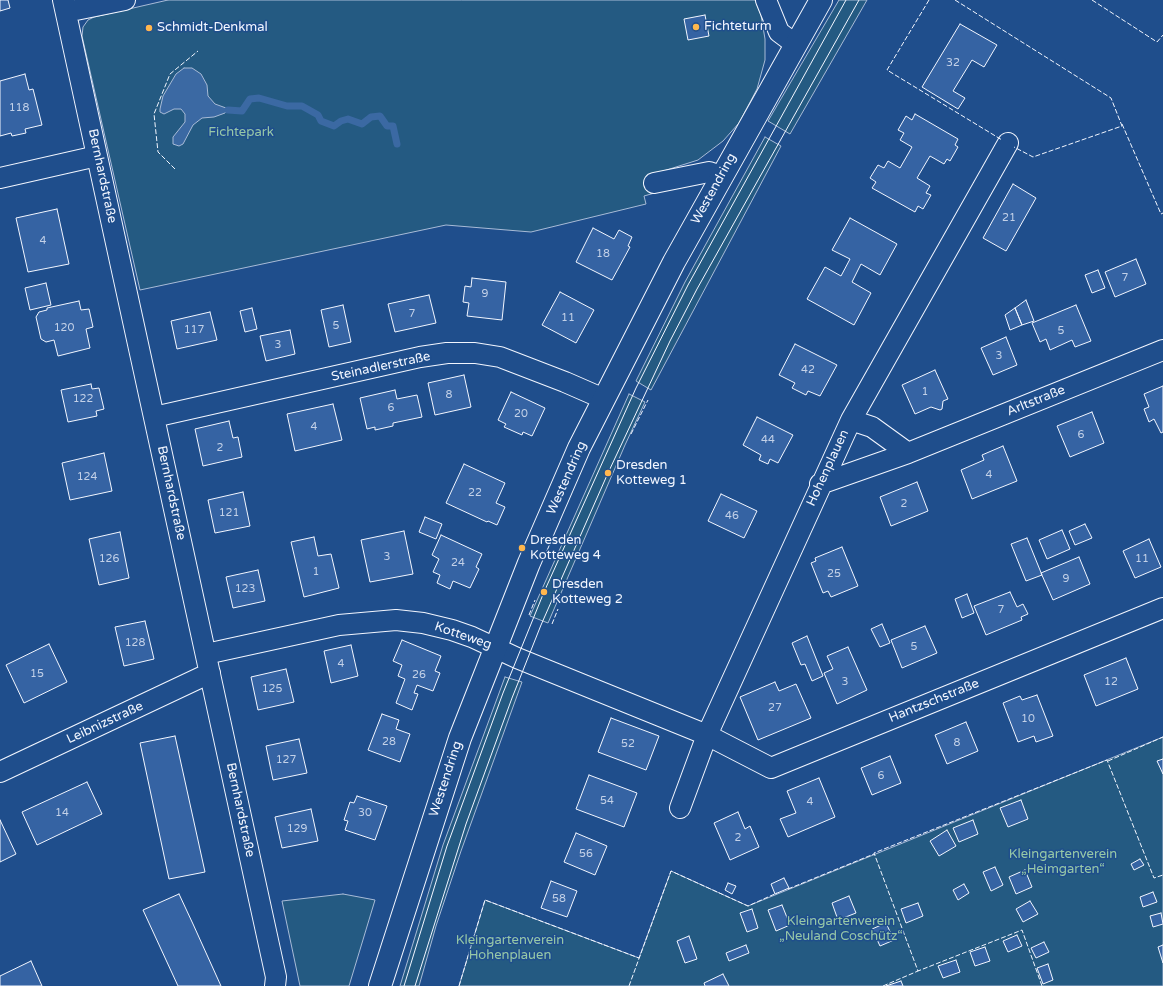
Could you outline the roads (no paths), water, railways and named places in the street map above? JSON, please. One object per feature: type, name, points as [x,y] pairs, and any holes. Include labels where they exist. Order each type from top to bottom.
[{"type":"street","points":[[64,6],[125,0]]},
{"type":"street","points":[[766,0],[779,32],[795,44]]},
{"type":"street","name":"Westendring","points":[[380,986],[460,738],[534,550],[580,448],[650,308],[721,176],[821,0]]},
{"type":"street","name":"Bernhardstraße","points":[[64,6],[276,977],[275,986]]},
{"type":"street","name":"Hohenplauen","points":[[680,808],[707,735],[820,484],[851,420],[1008,143]]},
{"type":"street","points":[[0,178],[97,156]]},
{"type":"street","points":[[654,183],[709,172],[721,176]]},
{"type":"street","name":"Arltstraße","points":[[820,484],[908,453],[1163,350]]},
{"type":"street","name":"Steinadlerstraße","points":[[154,417],[420,357],[447,353],[475,353],[500,357],[558,379],[604,399]]},
{"type":"street","points":[[851,420],[872,427],[908,453]]},
{"type":"street","name":"Hantzschstraße","points":[[707,735],[771,768],[1163,608]]},
{"type":"street","name":"Kotteweg","points":[[206,654],[339,625],[396,620],[424,623],[452,630],[495,647],[517,658],[707,735]]},
{"type":"street","name":"Leibnizstraße","points":[[0,772],[210,673]]},
{"type":"waterway","points":[[228,110],[242,111],[250,99],[259,98],[287,106],[302,106],[318,115],[321,121],[334,126],[341,121],[348,119],[362,124],[371,117],[380,116],[387,126],[393,126],[397,144]]},
{"type":"tram line","points":[[404,986],[447,846],[503,693],[544,592],[636,388],[688,285],[846,0]]},
{"type":"tram line","points":[[415,986],[466,824],[512,698],[541,625],[608,473],[670,341],[697,289],[859,0]]},
{"type":"place","name":"Fichteturm","points":[[696,27]]},
{"type":"place","name":"Schmidt-Denkmal","points":[[149,28]]},
{"type":"place","name":"Dresden Kotteweg 1","points":[[608,473]]},
{"type":"place","name":"Dresden Kotteweg 4","points":[[522,548]]},
{"type":"place","name":"Dresden Kotteweg 2","points":[[544,592]]},
{"type":"park label","name":"Fichtepark","points":[[241,133]]},
{"type":"park label","name":"Kleingartenverein „Heimgarten“","points":[[1063,862]]},
{"type":"park label","name":"Kleingartenverein „Neuland Coschütz“","points":[[841,930]]},
{"type":"park label","name":"Kleingartenverein Hohenplauen","points":[[510,948]]}]
